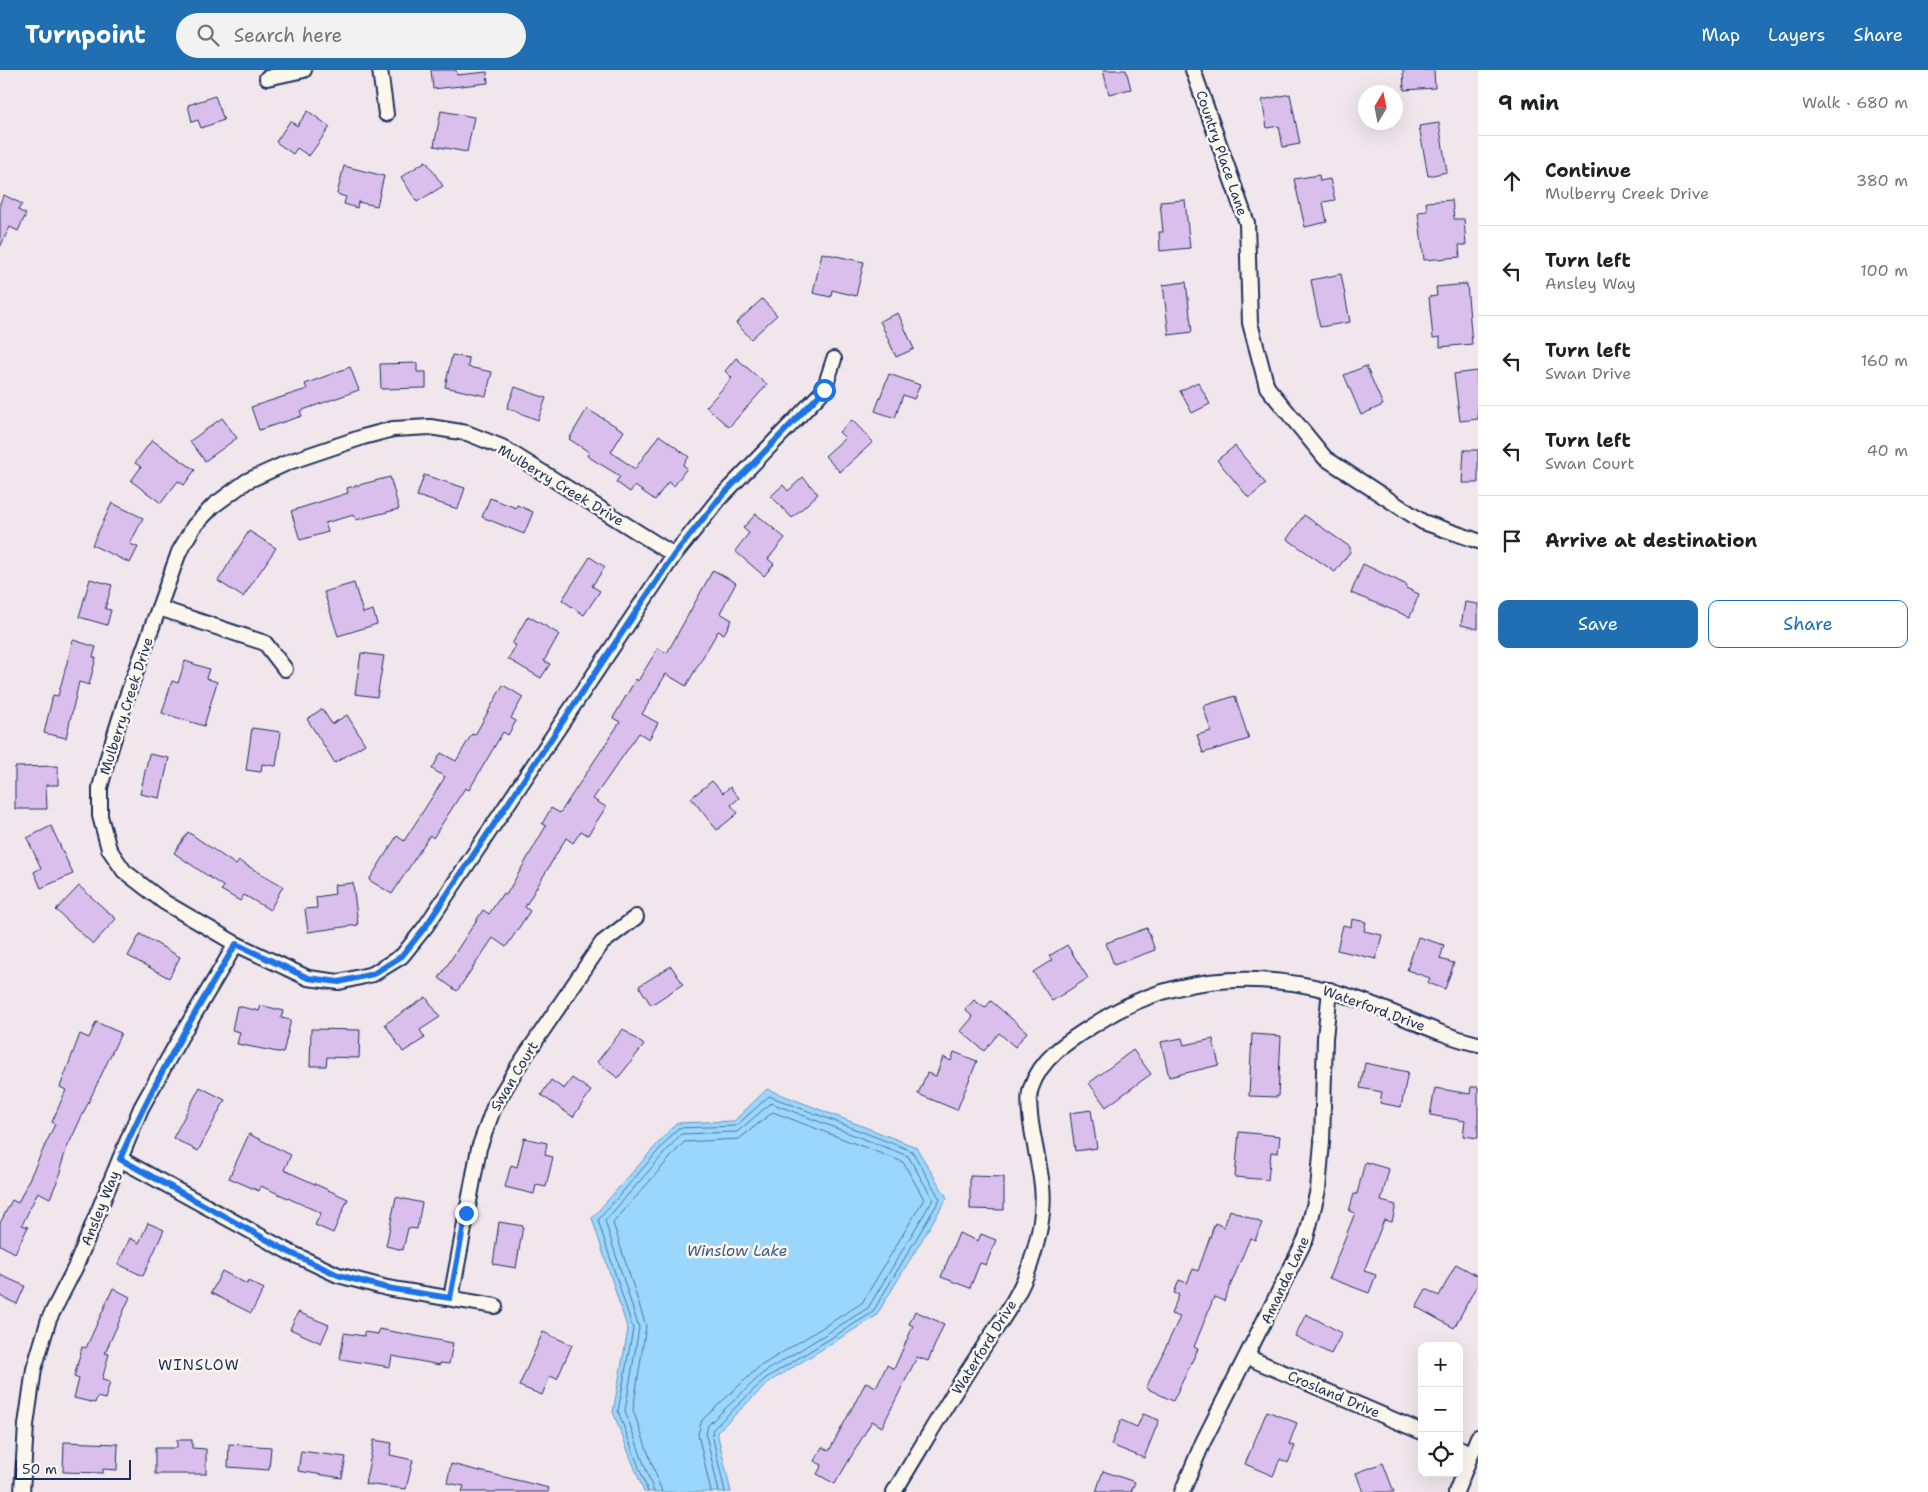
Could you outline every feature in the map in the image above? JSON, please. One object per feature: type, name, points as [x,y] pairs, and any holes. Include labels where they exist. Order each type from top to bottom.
[{"type":"street","points":[[267,78],[304,70]]},
{"type":"street","points":[[380,70],[386,114]]},
{"type":"street","name":"Country Place Lane","points":[[1193,70],[1247,223],[1250,323],[1267,387],[1325,458],[1423,522],[1478,541]]},
{"type":"street","name":"Mulberry Creek Drive","points":[[674,555],[502,448],[467,433],[430,428],[393,429],[289,462],[247,481],[213,506],[194,526],[180,552],[126,699],[100,788],[100,816],[109,849],[124,871],[164,902],[236,944],[308,978],[339,982],[373,974],[402,956],[426,926],[674,555],[719,499],[824,390],[834,359]]},
{"type":"street","points":[[159,608],[265,643],[284,669]]},
{"type":"street","name":"Swan Court","points":[[450,1298],[479,1148],[494,1107],[517,1068],[602,943],[636,916]]},
{"type":"street","name":"Ansley Way","points":[[22,1492],[26,1425],[34,1369],[49,1319],[76,1268],[141,1108],[236,944]]},
{"type":"street","name":"Waterford Drive","points":[[894,1492],[980,1351],[1012,1306],[1030,1266],[1041,1225],[1043,1190],[1030,1116],[1030,1091],[1041,1067],[1062,1044],[1104,1018],[1150,995],[1204,982],[1248,978],[1292,982],[1330,990],[1454,1039],[1478,1044]]},
{"type":"street","name":"Amanda Lane","points":[[1182,1492],[1203,1442],[1306,1238],[1318,1190],[1322,1142],[1324,1047],[1330,990]]},
{"type":"street","points":[[120,1159],[289,1252],[338,1275],[387,1288],[495,1306]]},
{"type":"street","name":"Crosland Drive","points":[[1247,1357],[1418,1430]]},
{"type":"street","points":[[1456,1492],[1465,1450],[1478,1437]]},
{"type":"water","name":"Winslow Lake","points":[[767,1089],[916,1147],[947,1198],[876,1316],[769,1382],[717,1432],[731,1492],[644,1492],[613,1412],[628,1330],[592,1218],[676,1123],[734,1121]]},
{"type":"building","points":[[431,70],[456,70],[457,75],[487,72],[488,83],[433,89]]},
{"type":"building","points":[[1103,70],[1126,70],[1131,89],[1109,94]]},
{"type":"building","points":[[1403,70],[1434,70],[1435,88],[1404,90]]},
{"type":"building","points":[[1290,94],[1300,144],[1283,147],[1279,126],[1267,128],[1262,100]]},
{"type":"building","points":[[215,96],[224,120],[201,128],[198,120],[192,122],[188,105]]},
{"type":"building","points":[[308,111],[330,127],[309,156],[297,148],[293,154],[276,142],[290,121],[297,126]]},
{"type":"building","points":[[441,111],[474,117],[467,152],[434,146]]},
{"type":"building","points":[[1439,123],[1447,172],[1428,176],[1419,126]]},
{"type":"building","points":[[426,161],[443,186],[417,202],[401,177]]},
{"type":"building","points":[[344,166],[384,176],[377,206],[358,202],[357,208],[344,204],[346,197],[337,194]]},
{"type":"building","points":[[1319,175],[1320,181],[1330,179],[1335,200],[1323,202],[1327,222],[1305,227],[1294,179]]},
{"type":"building","points":[[4,195],[22,204],[18,210],[26,214],[18,231],[10,227],[0,247],[0,203]]},
{"type":"building","points":[[1185,200],[1190,248],[1160,251],[1159,232],[1163,232],[1160,202]]},
{"type":"building","points":[[1452,200],[1454,219],[1464,219],[1466,245],[1459,245],[1460,257],[1424,260],[1418,212],[1427,211],[1426,202]]},
{"type":"building","points":[[822,253],[864,262],[856,296],[832,290],[831,297],[813,293]]},
{"type":"building","points":[[1341,274],[1350,322],[1320,327],[1311,280]]},
{"type":"building","points":[[1186,282],[1192,332],[1169,335],[1163,285]]},
{"type":"building","points":[[1467,284],[1472,344],[1440,347],[1440,337],[1433,338],[1429,297],[1437,296],[1436,287]]},
{"type":"building","points":[[762,299],[777,315],[751,339],[736,323]]},
{"type":"building","points":[[898,313],[914,349],[896,357],[880,321]]},
{"type":"building","points":[[452,355],[469,358],[468,367],[492,372],[486,396],[445,387]]},
{"type":"building","points":[[736,358],[767,385],[729,427],[706,407],[732,378],[725,371]]},
{"type":"building","points":[[417,363],[417,372],[426,372],[426,388],[381,389],[380,364]]},
{"type":"building","points":[[1366,366],[1383,405],[1361,415],[1344,375]]},
{"type":"building","points":[[350,367],[359,390],[300,411],[302,416],[259,430],[251,407],[307,389],[305,384]]},
{"type":"building","points":[[1477,371],[1478,419],[1460,421],[1454,374]]},
{"type":"building","points":[[889,374],[920,385],[914,399],[903,395],[895,418],[875,411]]},
{"type":"building","points":[[1198,382],[1210,404],[1192,413],[1180,391]]},
{"type":"building","points":[[515,387],[546,398],[538,420],[507,408]]},
{"type":"building","points":[[587,409],[624,431],[611,452],[635,469],[659,435],[689,457],[683,465],[687,468],[674,486],[668,482],[655,500],[635,486],[630,492],[616,482],[620,476],[587,456],[589,452],[569,439]]},
{"type":"building","points":[[222,418],[237,438],[205,461],[190,441]]},
{"type":"building","points":[[852,420],[873,442],[840,472],[825,456],[845,438],[839,432]]},
{"type":"building","points":[[152,440],[195,470],[184,485],[178,481],[161,503],[131,481],[141,467],[135,463]]},
{"type":"building","points":[[1235,446],[1266,484],[1249,498],[1217,460]]},
{"type":"building","points":[[1464,450],[1478,450],[1478,483],[1462,483]]},
{"type":"building","points":[[424,475],[465,488],[458,509],[417,496]]},
{"type":"building","points":[[390,477],[399,509],[356,520],[354,515],[325,523],[328,532],[300,540],[291,511],[348,493],[347,488]]},
{"type":"building","points":[[803,477],[818,494],[792,518],[771,496],[783,485],[788,491]]},
{"type":"building","points":[[490,498],[516,508],[517,505],[533,512],[524,534],[482,517]]},
{"type":"building","points":[[112,503],[143,518],[130,544],[138,547],[130,563],[92,545]]},
{"type":"building","points":[[756,514],[785,538],[768,559],[774,564],[764,576],[735,551],[749,533],[743,528]]},
{"type":"building","points":[[1304,515],[1350,547],[1350,552],[1335,572],[1287,539]]},
{"type":"building","points":[[249,531],[276,548],[243,597],[218,581]]},
{"type":"building","points":[[590,557],[605,567],[592,586],[600,591],[584,615],[562,600]]},
{"type":"building","points":[[1363,564],[1407,585],[1406,588],[1419,594],[1410,617],[1351,593]]},
{"type":"building","points":[[713,570],[736,583],[720,613],[732,620],[724,634],[718,631],[686,686],[666,674],[642,714],[658,723],[649,739],[639,733],[593,799],[606,807],[588,835],[581,831],[573,843],[566,838],[525,907],[530,911],[506,947],[493,938],[457,991],[439,978],[483,910],[489,914],[503,893],[506,895],[546,826],[542,824],[551,808],[560,813],[620,722],[613,718],[636,679],[638,681],[658,648],[667,653]]},
{"type":"building","points":[[90,579],[112,585],[105,609],[111,610],[107,625],[79,617]]},
{"type":"building","points":[[354,583],[363,613],[373,610],[377,624],[338,636],[324,592]]},
{"type":"building","points":[[1465,602],[1478,604],[1478,629],[1461,625]]},
{"type":"building","points":[[528,616],[559,634],[544,661],[550,664],[541,678],[508,659],[516,645],[512,644]]},
{"type":"building","points":[[73,640],[96,647],[93,657],[96,658],[89,685],[79,682],[66,738],[44,733],[53,695],[58,696]]},
{"type":"building","points":[[361,653],[384,656],[377,697],[355,694]]},
{"type":"building","points":[[185,661],[209,669],[206,678],[217,682],[204,726],[162,713],[172,681],[178,683]]},
{"type":"building","points":[[503,685],[523,697],[511,718],[516,721],[508,735],[503,732],[469,790],[465,788],[433,838],[430,835],[392,894],[369,880],[397,836],[404,841],[445,777],[432,769],[441,753],[456,761],[472,734],[475,735]]},
{"type":"building","points":[[1235,696],[1249,739],[1203,753],[1197,735],[1211,731],[1203,706]]},
{"type":"building","points":[[322,709],[332,724],[347,715],[365,744],[335,763],[307,719]]},
{"type":"building","points":[[252,728],[281,732],[276,766],[262,764],[261,772],[246,770]]},
{"type":"building","points":[[149,754],[169,758],[160,798],[140,794]]},
{"type":"building","points":[[58,766],[58,785],[46,785],[47,809],[15,809],[15,767]]},
{"type":"building","points":[[712,781],[723,793],[730,787],[739,798],[731,805],[738,813],[717,830],[691,798]]},
{"type":"building","points":[[51,826],[73,874],[41,888],[34,872],[41,868],[27,838]]},
{"type":"building","points":[[188,832],[236,865],[239,861],[283,886],[270,910],[244,895],[240,901],[221,890],[224,887],[174,853]]},
{"type":"building","points":[[353,883],[358,925],[308,932],[305,909],[317,908],[316,897],[335,894],[334,885]]},
{"type":"building","points":[[79,886],[116,919],[93,944],[56,910]]},
{"type":"building","points":[[1352,919],[1366,922],[1364,931],[1382,935],[1376,959],[1337,950],[1343,925],[1351,927]]},
{"type":"building","points":[[1147,928],[1155,950],[1114,965],[1106,943]]},
{"type":"building","points":[[140,934],[180,957],[169,978],[128,956]]},
{"type":"building","points":[[1418,937],[1444,945],[1440,959],[1454,963],[1445,989],[1428,983],[1430,978],[1407,970]]},
{"type":"building","points":[[1067,945],[1088,978],[1052,1001],[1033,972],[1052,960],[1049,956]]},
{"type":"building","points":[[671,966],[683,984],[651,1005],[639,986]]},
{"type":"building","points":[[426,997],[440,1017],[420,1030],[425,1038],[403,1052],[385,1024]]},
{"type":"building","points":[[974,1000],[985,1008],[991,1001],[1027,1032],[1015,1047],[999,1033],[984,1051],[961,1031],[973,1017],[965,1010]]},
{"type":"building","points":[[261,1005],[283,1011],[281,1018],[291,1020],[283,1053],[237,1044],[240,1032],[232,1030],[237,1006],[259,1011]]},
{"type":"building","points":[[96,1022],[121,1033],[66,1150],[60,1169],[62,1170],[50,1198],[38,1192],[22,1225],[28,1227],[15,1253],[0,1245],[0,1223],[12,1200],[18,1203],[55,1124],[52,1122],[66,1090],[60,1087],[80,1034],[89,1038]]},
{"type":"building","points":[[311,1029],[360,1030],[359,1058],[327,1057],[326,1066],[310,1066]]},
{"type":"building","points":[[623,1029],[644,1045],[618,1078],[597,1062]]},
{"type":"building","points":[[1252,1034],[1281,1036],[1278,1097],[1249,1096]]},
{"type":"building","points":[[1182,1038],[1184,1045],[1213,1039],[1219,1065],[1169,1077],[1161,1042]]},
{"type":"building","points":[[1133,1050],[1151,1074],[1106,1107],[1089,1083]]},
{"type":"building","points":[[954,1052],[977,1061],[957,1110],[918,1094],[927,1073],[936,1076],[943,1057],[951,1061]]},
{"type":"building","points":[[1365,1063],[1408,1072],[1401,1107],[1380,1103],[1382,1092],[1360,1088]]},
{"type":"building","points":[[572,1078],[591,1091],[573,1117],[541,1095],[551,1080],[564,1089]]},
{"type":"building","points":[[200,1087],[225,1100],[198,1151],[173,1138]]},
{"type":"building","points":[[1471,1087],[1478,1087],[1478,1138],[1463,1136],[1465,1121],[1430,1115],[1435,1088],[1470,1094]]},
{"type":"building","points":[[1091,1110],[1097,1148],[1075,1151],[1070,1113]]},
{"type":"building","points":[[1239,1132],[1280,1136],[1278,1153],[1271,1152],[1268,1180],[1235,1177]]},
{"type":"building","points":[[249,1134],[291,1155],[284,1170],[348,1199],[333,1233],[315,1225],[321,1213],[261,1186],[259,1191],[229,1178]]},
{"type":"building","points":[[524,1138],[547,1143],[545,1155],[553,1157],[546,1187],[536,1185],[534,1194],[505,1187],[511,1165],[517,1167]]},
{"type":"building","points":[[1365,1162],[1389,1169],[1381,1201],[1396,1205],[1392,1222],[1384,1220],[1364,1271],[1376,1275],[1369,1293],[1329,1278],[1355,1213],[1349,1211],[1354,1194],[1357,1194]]},
{"type":"building","points":[[970,1176],[1004,1177],[1004,1210],[970,1209]]},
{"type":"building","points":[[396,1197],[422,1203],[417,1229],[408,1228],[403,1250],[386,1246]]},
{"type":"building","points":[[1230,1210],[1262,1223],[1255,1240],[1250,1238],[1224,1301],[1214,1297],[1194,1347],[1198,1349],[1173,1401],[1146,1388],[1180,1317],[1171,1314],[1179,1295],[1174,1293],[1179,1280],[1187,1283],[1193,1269],[1198,1271],[1215,1223],[1224,1227]]},
{"type":"building","points":[[499,1222],[523,1226],[516,1268],[493,1264]]},
{"type":"building","points":[[148,1223],[164,1230],[143,1276],[118,1264],[130,1238],[139,1243]]},
{"type":"building","points":[[959,1233],[978,1241],[981,1234],[996,1240],[986,1265],[980,1263],[970,1288],[941,1277]]},
{"type":"building","points":[[1456,1264],[1478,1276],[1478,1283],[1454,1328],[1416,1307],[1426,1289],[1439,1296]]},
{"type":"building","points":[[222,1271],[247,1284],[248,1281],[264,1289],[251,1313],[211,1293]]},
{"type":"building","points":[[0,1275],[25,1286],[17,1304],[0,1296]]},
{"type":"building","points":[[113,1288],[130,1297],[105,1353],[109,1354],[102,1380],[110,1382],[105,1399],[97,1397],[95,1403],[74,1398],[79,1379],[74,1377],[82,1347],[86,1348]]},
{"type":"building","points":[[915,1311],[944,1324],[928,1361],[917,1357],[882,1427],[872,1421],[835,1484],[817,1474],[822,1465],[814,1461],[822,1447],[829,1451],[866,1382],[876,1387],[887,1365],[894,1369],[913,1326],[909,1324]]},
{"type":"building","points":[[298,1312],[329,1325],[321,1343],[290,1329]]},
{"type":"building","points":[[1306,1314],[1342,1333],[1331,1354],[1295,1336]]},
{"type":"building","points":[[379,1329],[453,1343],[449,1364],[440,1363],[440,1365],[392,1356],[390,1367],[340,1359],[344,1333],[364,1336],[364,1332],[378,1334]]},
{"type":"building","points":[[543,1332],[572,1345],[557,1379],[550,1376],[542,1395],[519,1386]]},
{"type":"building","points":[[1267,1411],[1297,1423],[1289,1444],[1295,1446],[1288,1463],[1280,1459],[1273,1476],[1245,1464]]},
{"type":"building","points":[[1143,1414],[1159,1420],[1144,1458],[1111,1445],[1121,1420],[1137,1427]]},
{"type":"building","points":[[177,1440],[192,1440],[192,1448],[206,1449],[206,1474],[155,1474],[155,1448],[177,1448]]},
{"type":"building","points":[[374,1440],[392,1443],[390,1455],[413,1460],[406,1489],[365,1484]]},
{"type":"building","points":[[64,1442],[118,1444],[117,1470],[103,1469],[103,1473],[63,1472]]},
{"type":"building","points":[[229,1444],[271,1447],[269,1470],[228,1467]]},
{"type":"building","points":[[301,1451],[346,1457],[342,1478],[298,1471]]},
{"type":"building","points":[[1383,1463],[1394,1492],[1363,1492],[1356,1473]]},
{"type":"building","points":[[451,1464],[549,1488],[548,1492],[462,1492],[464,1486],[447,1483]]},
{"type":"building","points":[[1103,1471],[1135,1482],[1131,1492],[1096,1492]]},
{"type":"district","name":"WINSLOW","points":[[199,1365]]},
{"type":"route","points":[[466,1213],[450,1298],[387,1288],[338,1275],[289,1252],[120,1159],[141,1108],[236,944],[308,978],[339,982],[373,974],[402,956],[426,926],[609,655],[674,555],[719,499],[824,390]]}]
